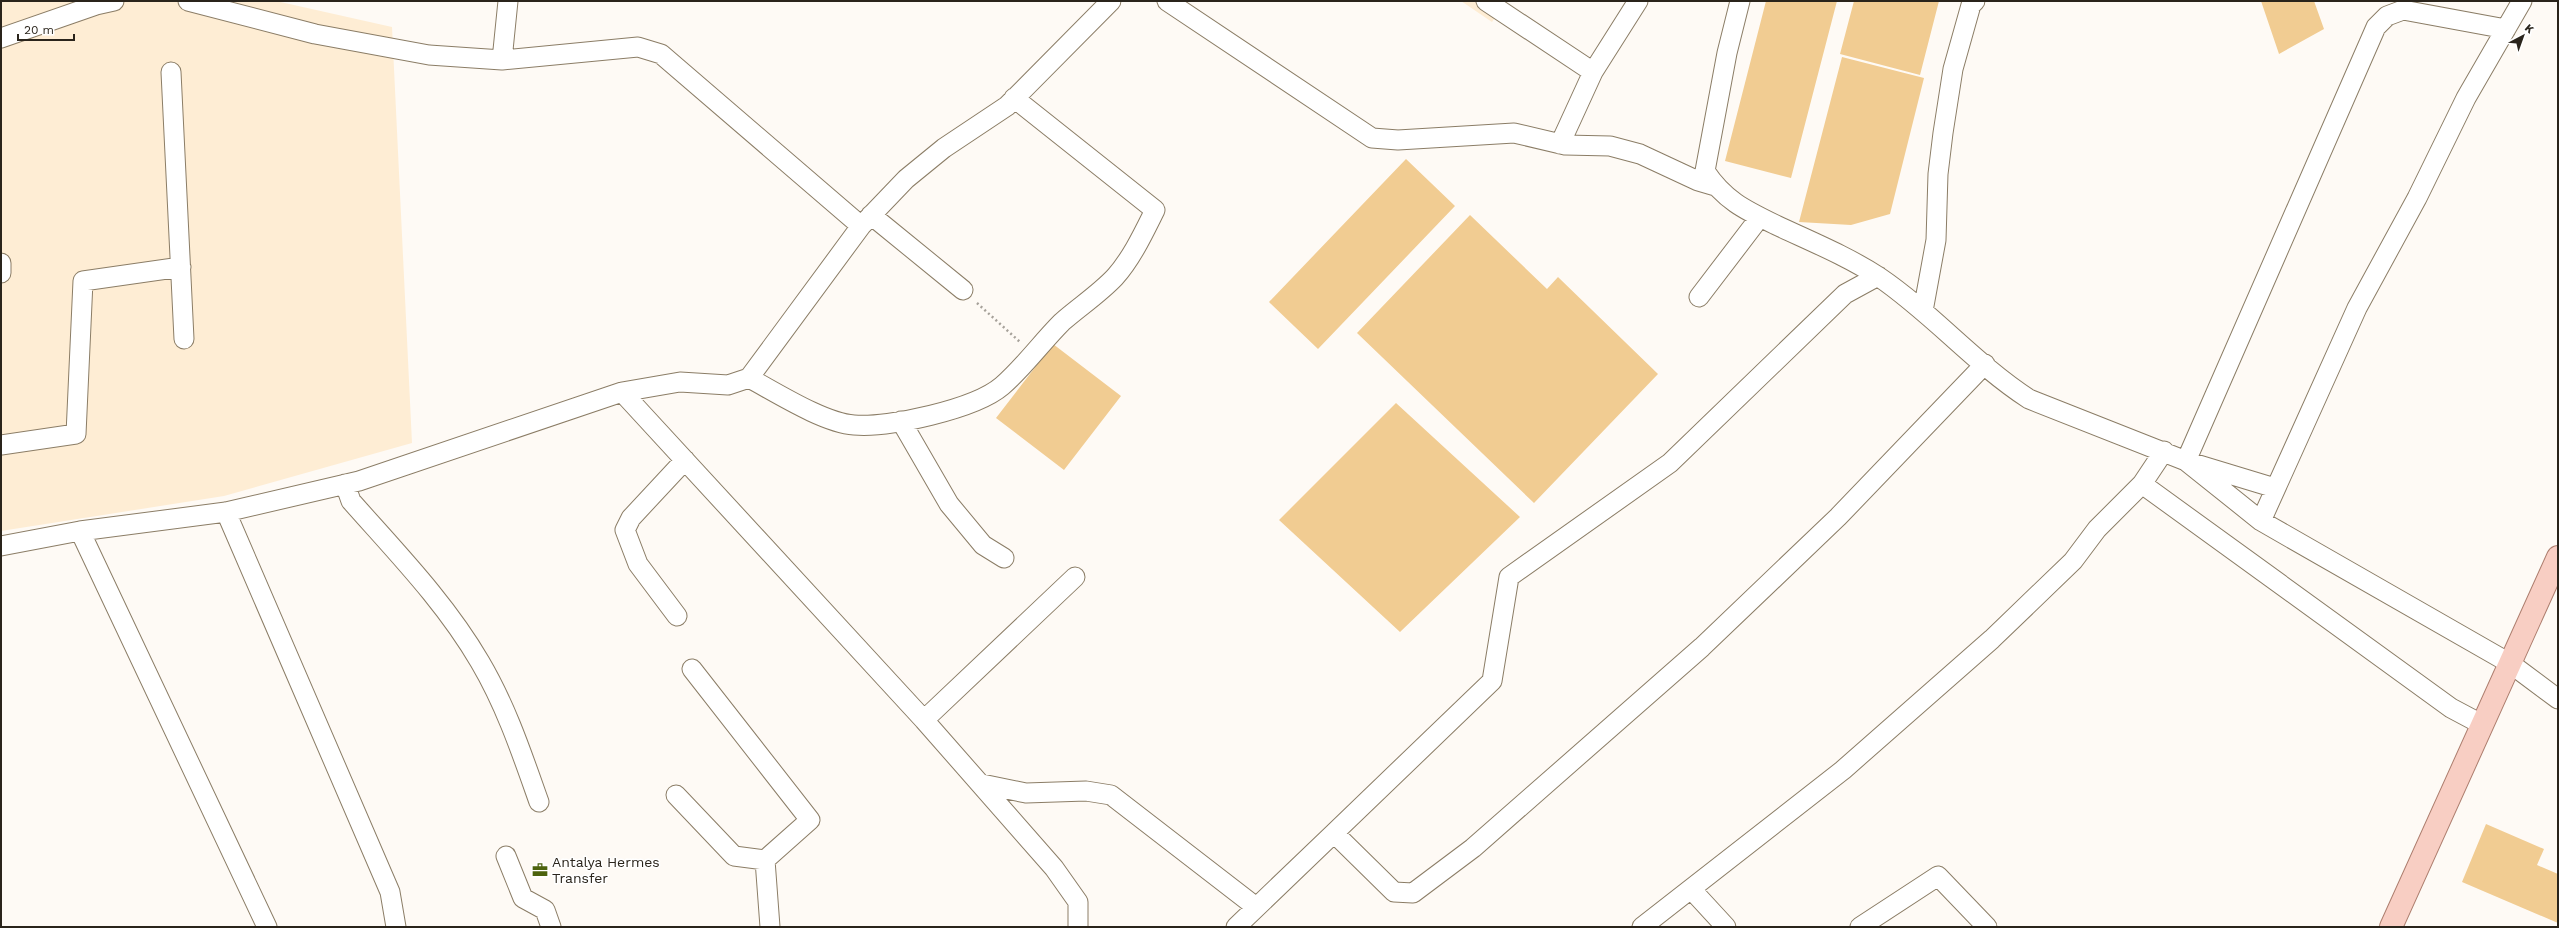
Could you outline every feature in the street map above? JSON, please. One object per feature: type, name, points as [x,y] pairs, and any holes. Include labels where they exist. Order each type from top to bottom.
[{"type":"main road","points":[[2391,927],[2558,557]]},
{"type":"street","points":[[1,38],[96,5],[114,1]]},
{"type":"street","points":[[188,1],[330,37],[429,55],[502,60],[638,47],[661,54],[866,221],[963,290]]},
{"type":"street","points":[[502,60],[508,1]]},
{"type":"street","points":[[1,546],[80,531],[226,512],[345,484],[622,392],[680,382],[728,384],[750,378],[866,221],[906,179],[944,148],[1007,106],[1112,1]]},
{"type":"street","points":[[1167,1],[1372,138],[1398,140],[1514,133],[1560,144],[1610,146],[1640,154],[1698,181],[1715,186]]},
{"type":"street","points":[[1486,1],[1593,72]]},
{"type":"street","points":[[1560,144],[1593,72],[1638,1]]},
{"type":"street","points":[[1740,1],[1727,53],[1705,171],[1715,186],[1735,205],[1878,276],[1923,311],[2005,383],[2029,399],[2164,451],[2186,461],[2275,488]]},
{"type":"street","points":[[1923,311],[1936,240],[1938,174],[1953,69],[1971,5],[1975,1]]},
{"type":"street","points":[[2261,521],[2356,308],[2417,198],[2466,98],[2522,1]]},
{"type":"street","points":[[2186,461],[2376,27],[2387,16],[2403,10],[2506,29]]},
{"type":"street","points":[[171,72],[184,339]]},
{"type":"street","points":[[750,378],[829,419],[854,425],[901,421],[935,415],[973,402],[1000,388],[1062,323],[1115,276],[1140,240],[1155,210],[1014,98]]},
{"type":"street","points":[[1699,297],[1760,217]]},
{"type":"street","points":[[1,263],[1,273]]},
{"type":"street","points":[[1,446],[76,434],[83,281],[181,267]]},
{"type":"street","points":[[1236,927],[1492,682],[1509,577],[1670,463],[1845,294],[1878,276]]},
{"type":"street","points":[[1334,833],[1394,892],[1413,893],[1473,848],[1702,647],[1838,517],[1985,364]]},
{"type":"street","points":[[622,392],[924,720],[982,784],[1054,868],[1078,902],[1078,927]]},
{"type":"street","points":[[901,421],[950,504],[983,544],[1004,558]]},
{"type":"street","points":[[1642,927],[1843,770],[1986,645],[2073,561],[2098,529],[2142,484],[2164,451]]},
{"type":"street","points":[[676,616],[638,564],[625,530],[631,518],[685,460]]},
{"type":"street","points":[[2186,461],[2261,521],[2511,664],[2558,699]]},
{"type":"street","points":[[345,484],[351,500],[435,597],[480,662],[510,721],[539,802]]},
{"type":"street","points":[[2142,484],[2451,708],[2483,725]]},
{"type":"street","points":[[226,512],[390,892],[396,927]]},
{"type":"street","points":[[80,531],[267,927]]},
{"type":"street","points":[[924,720],[1075,577]]},
{"type":"street","points":[[676,795],[734,856],[765,860],[810,820],[692,669]]},
{"type":"street","points":[[982,784],[1026,793],[1086,791],[1111,795],[1256,907]]},
{"type":"street","points":[[506,856],[523,898],[546,910],[551,927]]},
{"type":"street","points":[[765,860],[770,927]]},
{"type":"street","points":[[1860,927],[1938,876],[1987,927]]},
{"type":"street","points":[[1691,889],[1726,927]]},
{"type":"path","points":[[963,290],[1033,354]]},
{"type":"shaded area","points":[[1,1],[276,1],[392,27],[412,443],[224,496],[1,531]]},
{"type":"shaded area","points":[[1461,1],[1506,1],[1492,22]]},
{"type":"building","points":[[1766,1],[1837,1],[1791,178],[1725,161]]},
{"type":"building","points":[[1854,1],[1939,1],[1920,75],[1840,54]]},
{"type":"building","points":[[2261,1],[2314,1],[2324,29],[2279,54]]},
{"type":"building","points":[[1842,57],[1924,78],[1890,214],[1851,225],[1799,222]]},
{"type":"building","points":[[1406,159],[1455,206],[1318,349],[1269,302]]},
{"type":"building","points":[[1470,215],[1547,289],[1558,277],[1658,374],[1534,503],[1357,333]]},
{"type":"building","points":[[1053,344],[1121,396],[1064,470],[996,418]]},
{"type":"building","points":[[1396,403],[1520,517],[1400,632],[1279,520]]},
{"type":"building","points":[[2486,824],[2544,849],[2537,865],[2558,874],[2558,923],[2462,882]]},
{"type":"place","name":"Antalya Hermes Transfer","points":[[540,870]]}]
